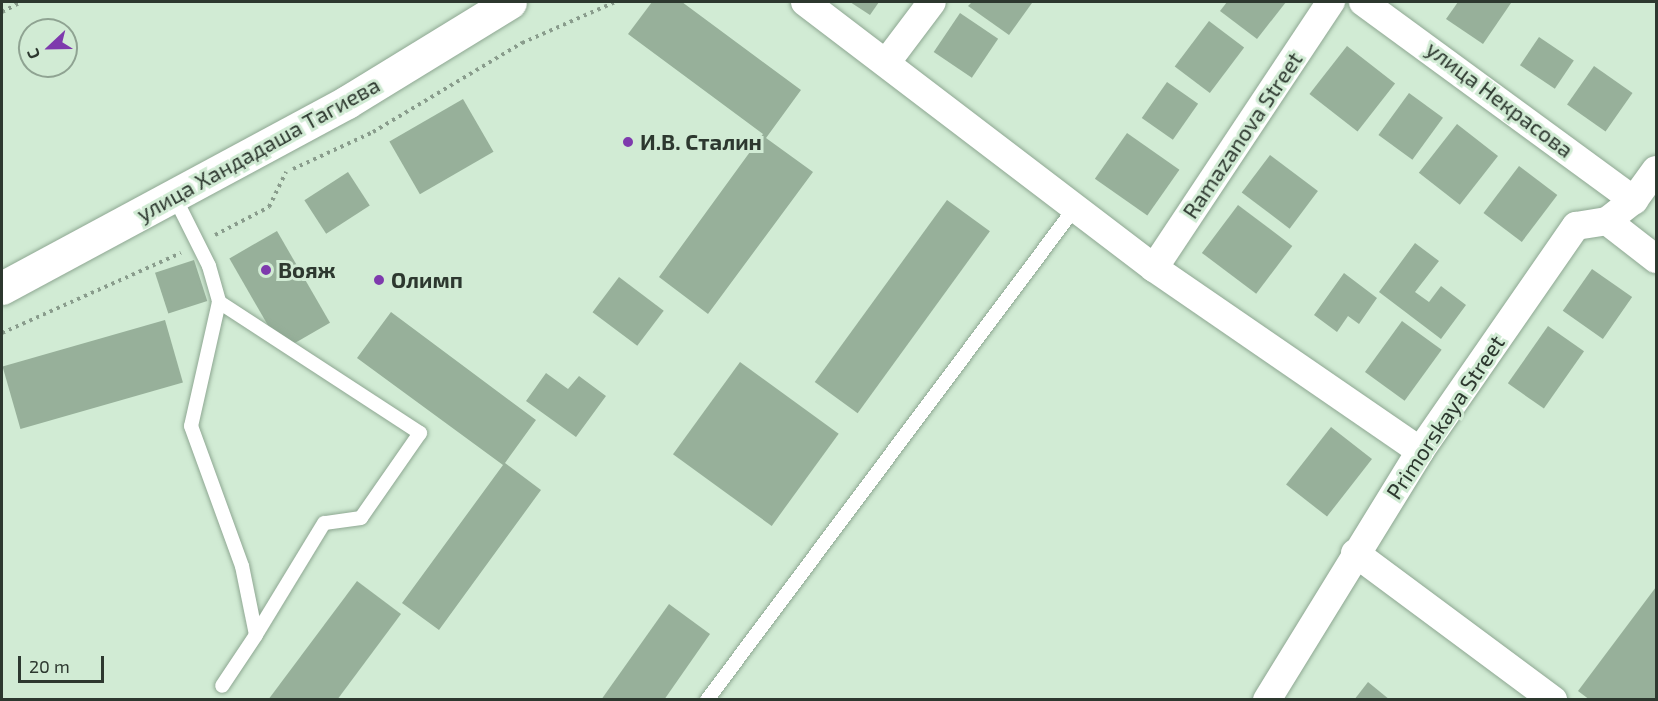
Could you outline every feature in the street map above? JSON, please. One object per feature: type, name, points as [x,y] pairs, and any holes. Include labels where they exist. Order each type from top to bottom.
[{"type":"street","name":"улица Хандадаша Тагиева","points":[[174,196],[368,87],[504,2]]},
{"type":"street","name":"улица Хандадаша Тагиева","points":[[2,286],[347,102],[510,2]]},
{"type":"street","points":[[805,2],[1154,268],[1420,451]]},
{"type":"street","points":[[886,63],[932,2]]},
{"type":"street","name":"Ramazanova Street","points":[[1154,268],[1330,2]]},
{"type":"street","name":"улица Некрасова","points":[[1363,2],[1634,200]]},
{"type":"street","name":"Primorskaya Street","points":[[1267,699],[1420,451],[1576,226],[1607,221],[1634,200],[1656,170]]},
{"type":"street","points":[[1607,221],[1656,260]]},
{"type":"street","points":[[1355,553],[1553,699]]},
{"type":"lane","points":[[174,196],[198,244],[219,303],[191,426],[242,566],[256,635]]},
{"type":"lane","points":[[707,699],[1074,209]]},
{"type":"lane","points":[[219,303],[420,433],[361,518],[324,523],[222,686]]},
{"type":"path","points":[[2,12],[21,2]]},
{"type":"path","points":[[2,333],[147,272],[268,207],[285,173],[373,132],[522,43],[615,2]]},
{"type":"building","points":[[652,2],[682,2],[801,90],[766,138],[813,172],[708,314],[659,277],[763,134],[628,34]]},
{"type":"building","points":[[850,2],[879,2],[870,15]]},
{"type":"building","points":[[972,2],[1032,3],[1009,35],[968,6]]},
{"type":"building","points":[[1227,2],[1286,2],[1257,39],[1220,11]]},
{"type":"building","points":[[1458,2],[1511,3],[1483,44],[1446,19]]},
{"type":"building","points":[[960,13],[998,39],[972,78],[934,52]]},
{"type":"building","points":[[1209,21],[1244,47],[1210,93],[1175,67]]},
{"type":"building","points":[[1539,37],[1574,60],[1555,89],[1520,65]]},
{"type":"building","points":[[1347,46],[1395,84],[1358,132],[1309,94]]},
{"type":"building","points":[[1594,66],[1633,93],[1606,131],[1567,105]]},
{"type":"building","points":[[1167,82],[1198,104],[1173,140],[1142,118]]},
{"type":"building","points":[[1409,93],[1443,118],[1412,160],[1378,135]]},
{"type":"building","points":[[463,99],[494,152],[420,194],[389,142]]},
{"type":"building","points":[[1457,124],[1498,156],[1460,205],[1419,173]]},
{"type":"building","points":[[1127,133],[1179,170],[1147,216],[1095,179]]},
{"type":"building","points":[[1270,155],[1318,191],[1290,229],[1242,193]]},
{"type":"building","points":[[1519,166],[1557,195],[1522,242],[1483,213]]},
{"type":"building","points":[[348,172],[370,206],[326,234],[304,200]]},
{"type":"building","points":[[947,200],[990,231],[858,413],[815,382]]},
{"type":"building","points":[[1238,205],[1292,246],[1256,294],[1202,253]]},
{"type":"building","points":[[277,231],[330,323],[282,350],[229,258]]},
{"type":"building","points":[[1415,243],[1439,261],[1415,292],[1429,302],[1441,286],[1466,305],[1441,339],[1379,292]]},
{"type":"building","points":[[194,260],[207,301],[168,314],[155,273]]},
{"type":"building","points":[[1592,269],[1632,297],[1603,339],[1563,311]]},
{"type":"building","points":[[1344,273],[1377,298],[1359,324],[1348,316],[1337,332],[1314,315]]},
{"type":"building","points":[[619,277],[664,311],[637,346],[593,312]]},
{"type":"building","points":[[391,312],[536,420],[505,463],[541,490],[439,630],[402,603],[503,465],[357,358]]},
{"type":"building","points":[[165,320],[183,382],[20,429],[3,367]]},
{"type":"building","points":[[1402,321],[1442,350],[1405,401],[1365,372]]},
{"type":"building","points":[[1548,326],[1584,351],[1544,409],[1508,383]]},
{"type":"building","points":[[740,362],[839,434],[772,526],[673,454]]},
{"type":"building","points":[[546,373],[568,389],[579,376],[606,396],[576,437],[526,401]]},
{"type":"building","points":[[1331,427],[1372,459],[1327,517],[1286,485]]},
{"type":"building","points":[[357,581],[401,614],[337,700],[268,700]]},
{"type":"building","points":[[1656,587],[1656,700],[1590,700],[1578,691]]},
{"type":"building","points":[[669,604],[710,634],[664,700],[601,700]]},
{"type":"building","points":[[1368,682],[1390,700],[1354,700]]},
{"type":"place","name":"И.В. Сталин","points":[[628,142]]},
{"type":"place","name":"Вояж","points":[[266,270]]},
{"type":"place","name":"Олимп","points":[[379,280]]}]
